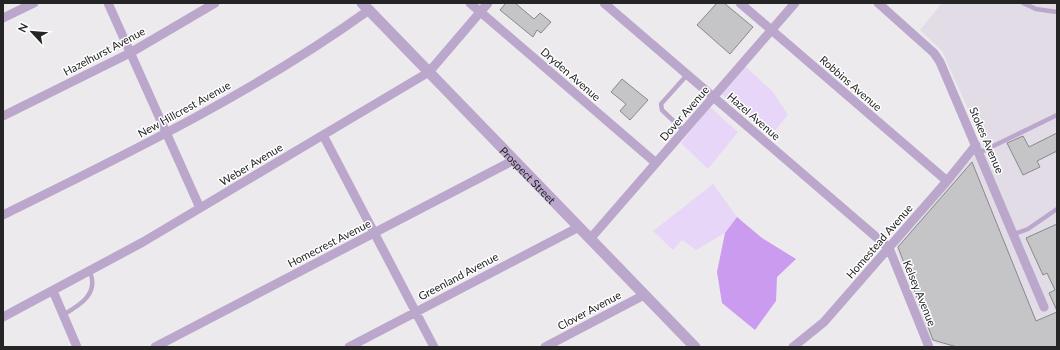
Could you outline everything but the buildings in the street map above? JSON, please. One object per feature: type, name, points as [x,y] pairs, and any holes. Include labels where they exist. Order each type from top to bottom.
[{"type":"street","points":[[3,18],[34,3]]},
{"type":"street","points":[[108,3],[200,208]]},
{"type":"street","name":"Hazelhurst Avenue","points":[[3,116],[130,53],[215,3]]},
{"type":"street","name":"Dryden Avenue","points":[[470,3],[656,163]]},
{"type":"street","name":"Weber Avenue","points":[[3,317],[90,272],[428,72],[488,3]]},
{"type":"street","name":"Hazel Avenue","points":[[604,3],[889,248]]},
{"type":"street","name":"Robbins Avenue","points":[[740,3],[947,181]]},
{"type":"street","name":"Dover Avenue","points":[[590,239],[795,3]]},
{"type":"street","name":"Stokes Avenue","points":[[878,3],[934,53],[1014,234],[1044,307]]},
{"type":"street","name":"Prospect Street","points":[[365,7],[695,347]]},
{"type":"street","name":"New Hillcrest Avenue","points":[[3,215],[167,134],[281,68],[365,7]]},
{"type":"street","points":[[323,135],[434,347]]},
{"type":"street","name":"Homestead Avenue","points":[[794,347],[824,322],[947,181],[977,149]]},
{"type":"street","name":"Homecrest Avenue","points":[[155,347],[514,160]]},
{"type":"street","name":"Greenland Avenue","points":[[349,347],[579,227]]},
{"type":"street","name":"Kelsey Avenue","points":[[889,248],[929,347]]},
{"type":"street","points":[[53,291],[77,347]]},
{"type":"street","name":"Clover Avenue","points":[[545,347],[644,295]]},
{"type":"lane","points":[[1023,3],[1036,9],[1057,12]]},
{"type":"lane","points":[[684,131],[662,110],[661,104],[687,75]]},
{"type":"lane","points":[[977,149],[1057,115]]},
{"type":"lane","points":[[1014,234],[1028,229],[1057,209]]},
{"type":"lane","points":[[63,315],[85,300],[92,287],[93,280],[90,272]]},
{"type":"shaded area","points":[[942,3],[1057,3],[1057,347],[950,347],[935,343],[930,339],[897,251],[896,244],[973,157],[983,143],[942,51],[920,30]]},
{"type":"shaded area","points":[[745,66],[773,92],[788,115],[771,135],[721,94]]},
{"type":"shaded area","points":[[710,107],[738,132],[708,169],[681,143]]},
{"type":"shaded area","points":[[713,184],[737,217],[725,233],[696,250],[682,240],[673,250],[653,231]]},
{"type":"shaded area","points":[[737,217],[762,238],[796,259],[777,277],[776,301],[755,330],[722,303],[717,272],[725,233]]}]
